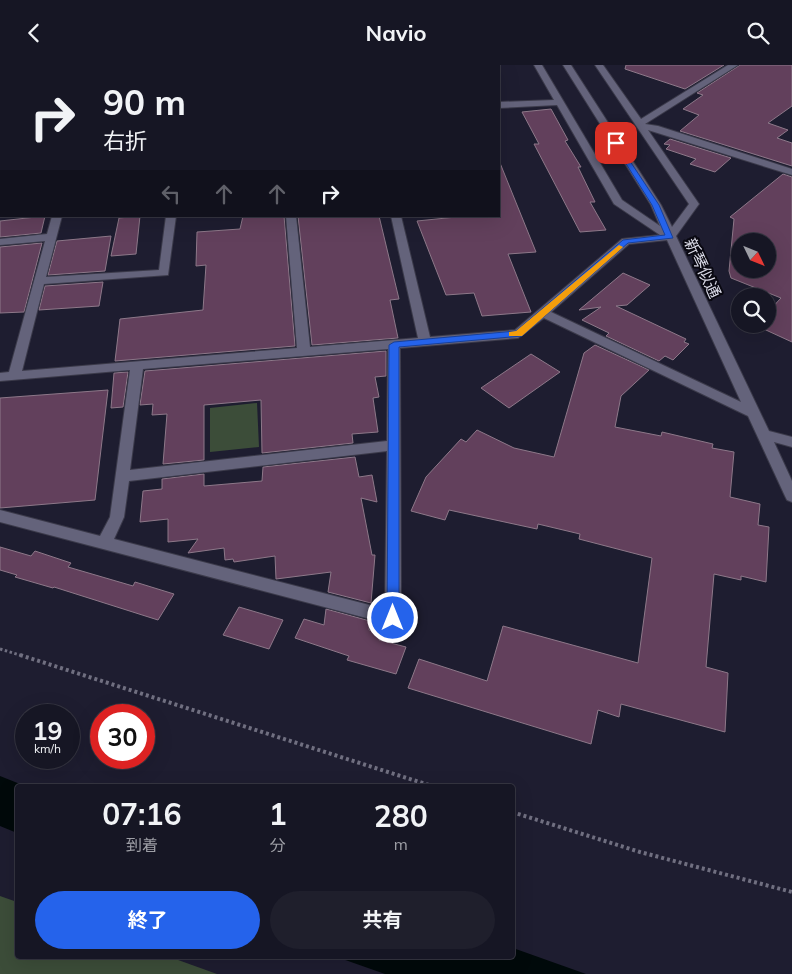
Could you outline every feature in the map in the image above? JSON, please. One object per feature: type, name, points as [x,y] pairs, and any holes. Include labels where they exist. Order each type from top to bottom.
[{"type":"street","points":[[538,65],[618,202],[670,237]]},
{"type":"street","name":"新琴似通","points":[[567,65],[656,205],[792,495]]},
{"type":"street","points":[[0,377],[518,334],[626,241],[670,237],[694,204],[599,65]]},
{"type":"street","points":[[640,125],[734,65]]},
{"type":"street","points":[[500,105],[558,102]]},
{"type":"street","points":[[640,125],[655,128],[792,172]]},
{"type":"street","points":[[14,376],[57,217]]},
{"type":"street","points":[[40,281],[164,273],[170,217]]},
{"type":"street","points":[[291,217],[304,352]]},
{"type":"street","points":[[396,217],[425,342]]},
{"type":"street","points":[[0,242],[52,237]]},
{"type":"street","points":[[544,313],[753,413]]},
{"type":"street","points":[[0,516],[393,618],[392,445],[394,345]]},
{"type":"street","points":[[104,544],[117,517],[137,366]]},
{"type":"street","points":[[764,435],[792,442]]},
{"type":"street","points":[[123,476],[392,445]]},
{"type":"path","points":[[0,649],[426,784]]},
{"type":"path","points":[[515,813],[640,853],[792,892]]},
{"type":"green space","points":[[257,403],[259,447],[210,452],[210,408]]},
{"type":"green space","points":[[0,896],[15,901],[15,959],[175,959],[217,974],[0,974]]},
{"type":"shaded area","points":[[0,776],[20,784],[15,784],[15,832],[0,826]]},
{"type":"shaded area","points":[[515,949],[586,974],[385,974],[342,959],[515,959]]},
{"type":"building","points":[[626,65],[724,65],[685,89],[625,69]]},
{"type":"building","points":[[740,65],[792,65],[792,106],[768,123],[788,130],[777,138],[792,143],[792,166],[680,131],[699,115],[683,109],[703,95],[697,93]]},
{"type":"building","points":[[551,109],[568,140],[565,141],[581,167],[578,167],[595,202],[590,202],[606,230],[580,232],[534,144],[539,144],[522,112]]},
{"type":"building","points":[[670,139],[731,158],[715,172],[690,164],[696,159],[666,149],[670,145],[664,144]]},
{"type":"building","points":[[500,163],[536,252],[508,254],[531,312],[482,316],[474,293],[446,295],[417,221],[456,217],[500,217]]},
{"type":"building","points":[[783,174],[792,177],[792,342],[772,333],[776,333],[776,303],[781,298],[776,296],[776,288],[756,288],[731,278],[776,278],[776,233],[733,233],[734,219],[730,217]]},
{"type":"building","points":[[45,217],[41,233],[0,237],[0,221]]},
{"type":"building","points":[[140,217],[136,254],[111,256],[119,218]]},
{"type":"building","points":[[243,217],[284,217],[295,346],[115,361],[120,319],[203,310],[206,265],[196,266],[197,232],[240,229]]},
{"type":"building","points":[[298,217],[379,217],[399,299],[390,300],[398,338],[312,345]]},
{"type":"building","points":[[111,236],[105,271],[48,275],[57,241]]},
{"type":"building","points":[[42,243],[24,312],[0,313],[0,247]]},
{"type":"building","points":[[731,250],[731,278],[729,271]]},
{"type":"building","points":[[623,273],[650,285],[627,305],[616,306],[686,339],[684,342],[689,344],[673,360],[665,356],[659,361],[606,336],[609,333],[582,320],[601,307],[579,310]]},
{"type":"building","points":[[103,282],[99,306],[39,310],[45,286]]},
{"type":"building","points":[[595,345],[649,370],[621,396],[615,427],[661,436],[662,432],[713,444],[712,448],[734,452],[730,497],[760,504],[758,525],[769,527],[766,582],[741,576],[741,580],[714,574],[706,667],[728,673],[725,732],[621,704],[619,717],[598,710],[591,744],[408,688],[419,659],[487,681],[503,626],[638,663],[652,558],[579,539],[580,534],[538,524],[537,529],[449,510],[445,520],[411,511],[426,477],[461,439],[466,442],[477,430],[514,448],[554,457],[584,353]]},
{"type":"building","points":[[386,351],[386,376],[375,377],[379,397],[373,398],[378,432],[352,434],[353,443],[262,453],[261,400],[204,405],[204,460],[163,464],[167,414],[152,415],[153,404],[140,405],[145,371]]},
{"type":"building","points":[[531,354],[560,372],[509,408],[481,388]]},
{"type":"building","points":[[128,372],[123,407],[111,408],[114,373]]},
{"type":"building","points":[[108,390],[95,500],[0,508],[0,398]]},
{"type":"building","points":[[355,457],[359,477],[372,475],[377,502],[361,498],[372,555],[375,555],[371,603],[328,592],[331,572],[276,579],[275,556],[234,562],[233,559],[225,560],[224,548],[188,553],[198,539],[168,542],[168,519],[140,522],[143,491],[162,489],[162,479],[204,474],[204,486],[262,481],[263,467]]},
{"type":"building","points":[[0,547],[31,556],[35,551],[71,563],[68,567],[133,586],[135,582],[174,594],[158,620],[54,587],[15,577],[17,575],[0,570]]},
{"type":"building","points":[[239,607],[283,620],[269,649],[223,635]]},
{"type":"building","points":[[326,609],[370,621],[369,630],[382,634],[379,640],[406,647],[396,674],[347,660],[349,656],[295,638],[304,619],[324,625]]},
{"type":"slow traffic","points":[[512,334],[518,334],[544,313],[619,247]]},
{"type":"route","points":[[393,618],[392,445],[394,345],[518,334],[626,241],[670,237],[656,205],[616,143]]}]
